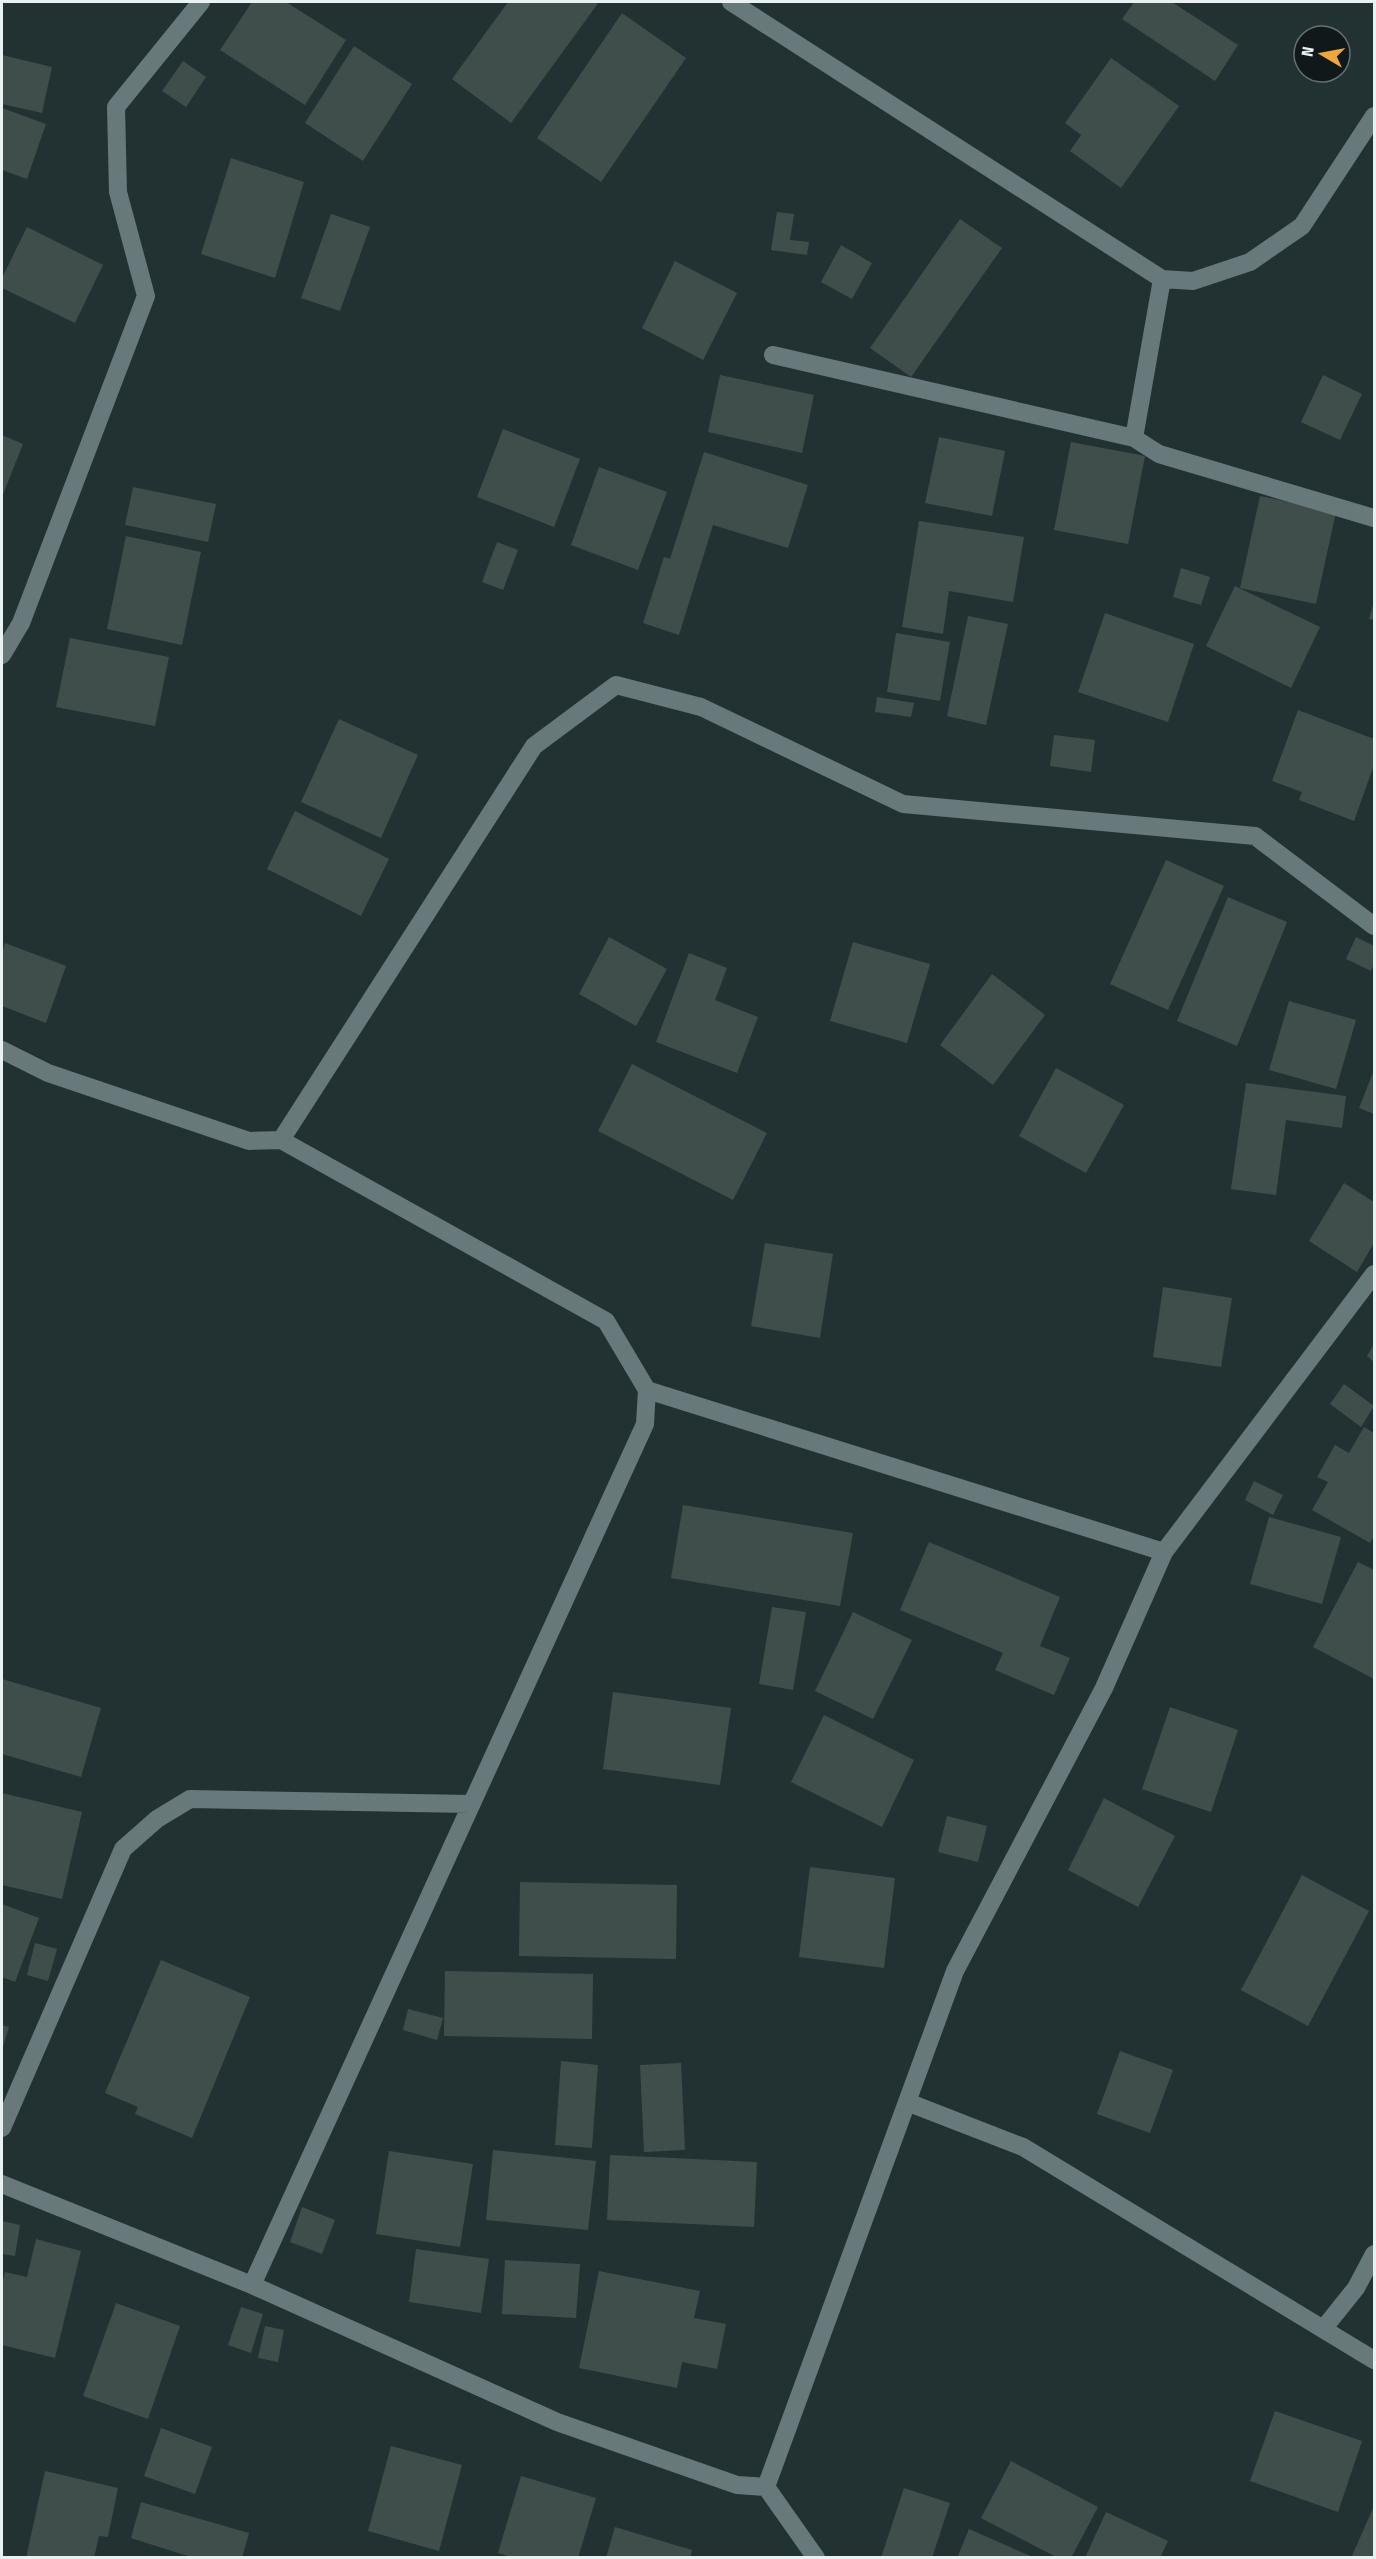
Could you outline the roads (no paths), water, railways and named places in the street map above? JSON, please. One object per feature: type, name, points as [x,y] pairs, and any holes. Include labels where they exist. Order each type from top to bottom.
[{"type":"street","points":[[2,655],[21,624],[146,296],[118,192],[116,108],[201,2]]},
{"type":"street","points":[[731,2],[1162,279],[1193,281],[1250,262],[1302,226],[1374,116]]},
{"type":"street","points":[[1134,438],[1162,279]]},
{"type":"street","points":[[773,355],[1134,438],[1160,453],[1374,518]]},
{"type":"street","points":[[281,1140],[534,746],[616,685],[700,707],[903,804],[1255,836],[1374,926]]},
{"type":"street","points":[[2,1050],[48,1073],[249,1141],[281,1140],[606,1321],[647,1390],[645,1424],[252,2285]]},
{"type":"street","points":[[766,2487],[955,1971],[1104,1688],[1164,1552],[1374,1274]]},
{"type":"street","points":[[647,1390],[1164,1552]]},
{"type":"street","points":[[2,2128],[123,1849],[157,1820],[190,1799],[471,1804]]},
{"type":"street","points":[[908,2102],[1023,2147],[1374,2360]]},
{"type":"street","points":[[2,2184],[252,2285],[557,2422],[737,2485],[766,2487]]},
{"type":"street","points":[[1324,2328],[1356,2288],[1374,2254]]},
{"type":"street","points":[[766,2487],[816,2558]]}]
